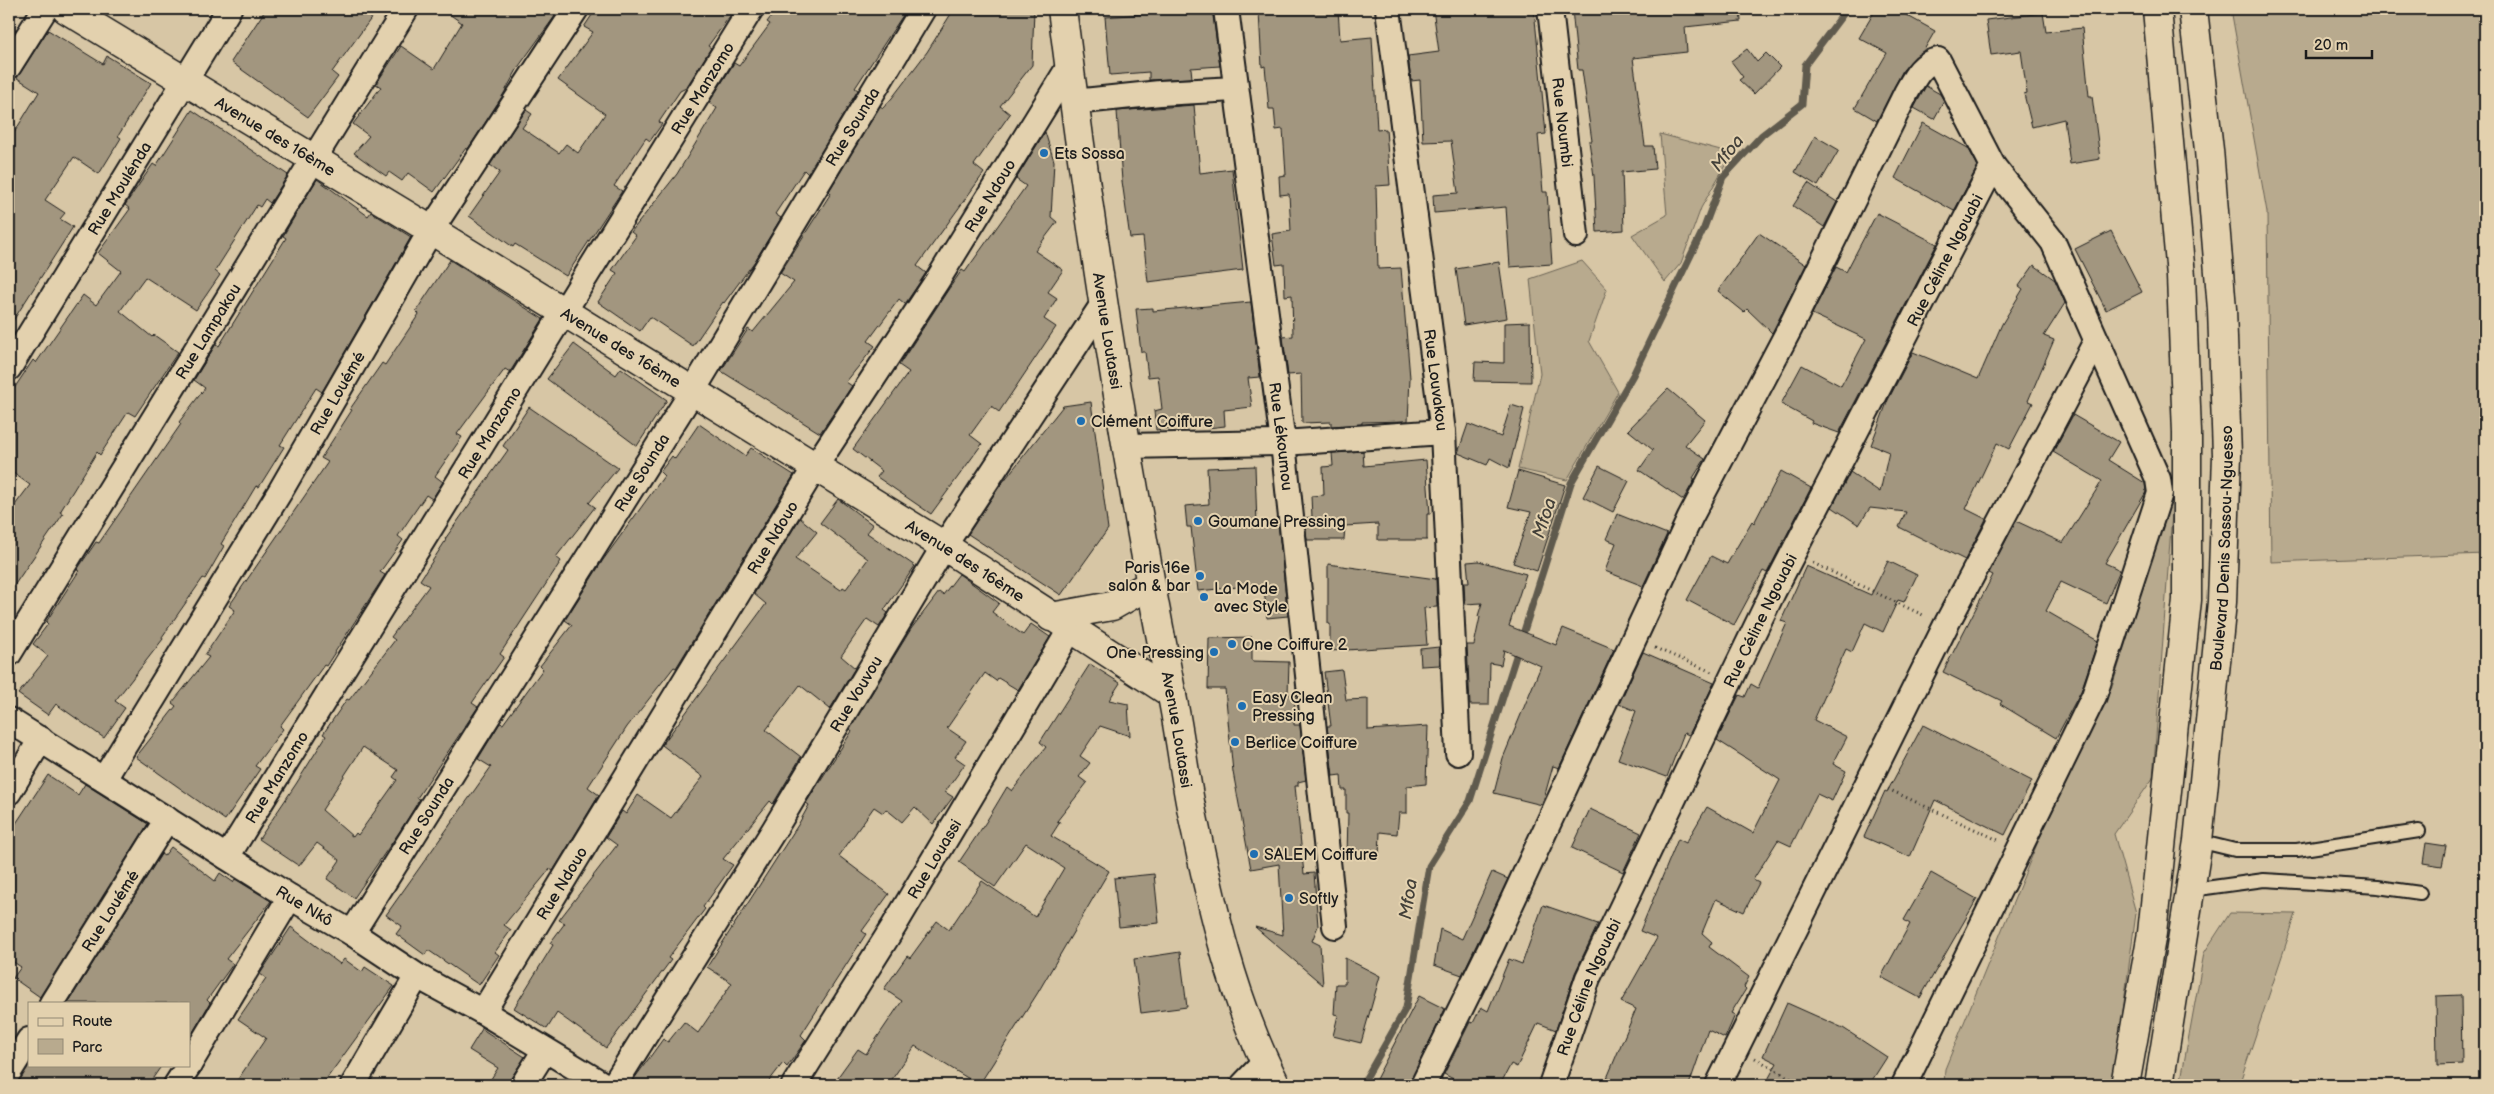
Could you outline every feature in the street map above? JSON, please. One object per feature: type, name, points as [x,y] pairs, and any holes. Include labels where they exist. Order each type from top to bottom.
[{"type":"main road","name":"Avenue des 16ème","points":[[66,9],[185,79],[564,314],[1067,620],[1172,694]]},
{"type":"main road","name":"Avenue Loutassi","points":[[1062,9],[1103,304],[1126,446],[1193,816],[1232,977],[1252,1037],[1270,1074]]},
{"type":"main road","name":"Boulevard Denis Sassou-Nguesso","points":[[2125,1085],[2152,933],[2187,600],[2187,433],[2181,276],[2157,9]]},
{"type":"main road","name":"Boulevard Denis Sassou-Nguesso","points":[[2159,1085],[2194,866],[2222,602],[2227,455],[2221,299],[2209,150],[2193,9]]},
{"type":"main road","points":[[1067,620],[1116,604],[1150,585]]},
{"type":"main road","points":[[2159,860],[2194,866]]},
{"type":"street","points":[[9,66],[45,9]]},
{"type":"street","name":"Rue Moulénda","points":[[9,368],[229,9]]},
{"type":"street","name":"Rue Lampakou","points":[[9,654],[406,9]]},
{"type":"street","name":"Rue Louémé","points":[[104,779],[281,490],[431,230],[576,9]]},
{"type":"street","name":"Rue Manzomo","points":[[227,857],[751,9]]},
{"type":"street","name":"Rue Sounda","points":[[352,933],[692,392],[923,9]]},
{"type":"street","name":"Rue Lékoumou","points":[[1226,9],[1283,442],[1334,926]]},
{"type":"street","name":"Rue Louvakou","points":[[1388,9],[1443,432],[1458,753]]},
{"type":"street","name":"Rue Noumbi","points":[[1550,9],[1576,235]]},
{"type":"street","points":[[1423,1085],[1492,945],[1690,518],[1789,330],[1906,93],[1921,68],[1930,61],[1938,60],[1993,166],[2053,242],[2158,479],[2160,494],[2094,696],[1904,1085]]},
{"type":"street","name":"Rue Ndouo","points":[[483,1012],[815,467],[937,281],[1070,65]]},
{"type":"street","points":[[1074,102],[1160,93],[1236,89]]},
{"type":"street","name":"Rue Céline Ngouabi","points":[[1552,1085],[1588,978],[1731,679],[1993,166]]},
{"type":"street","name":"Rue Vouvou","points":[[614,1085],[774,830],[944,546],[1103,304]]},
{"type":"street","points":[[1718,1085],[1946,625],[2096,341]]},
{"type":"street","points":[[1126,446],[1283,442],[1443,432]]},
{"type":"street","name":"Rue Louassi","points":[[794,1085],[894,926],[1067,620]]},
{"type":"street","name":"Rue Nkô","points":[[9,720],[290,897],[352,933],[417,976],[483,1012],[604,1085]]},
{"type":"street","points":[[9,792],[41,739]]},
{"type":"street","name":"Rue Louémé","points":[[53,1002],[167,819]]},
{"type":"street","points":[[190,1063],[290,897]]},
{"type":"street","points":[[353,1085],[417,976]]},
{"type":"street","points":[[9,1072],[28,1042]]},
{"type":"street","points":[[523,1085],[545,1050]]},
{"type":"street","points":[[176,1085],[188,1066]]},
{"type":"street","points":[[1242,1085],[1270,1074]]},
{"type":"lane","points":[[2194,866],[2235,850],[2297,850],[2419,831]]},
{"type":"lane","points":[[2194,866],[2264,880],[2378,887],[2420,893]]},
{"type":"path","points":[[1794,555],[1946,625]]},
{"type":"path","points":[[1634,640],[1731,679]]},
{"type":"path","points":[[1869,780],[2019,850]]},
{"type":"path","points":[[1736,1047],[1802,1085]]},
{"type":"green space","points":[[2231,9],[2485,9],[2485,554],[2271,562],[2267,212]]},
{"type":"green space","points":[[1660,134],[1732,153],[1701,208],[1681,263],[1665,282],[1632,235],[1667,215]]},
{"type":"green space","points":[[1582,261],[1607,289],[1589,341],[1618,392],[1567,480],[1518,469],[1540,374],[1530,279]]},
{"type":"green space","points":[[2174,485],[2153,778],[2114,834],[2136,913],[2113,1085],[1944,1085],[1945,1069],[2037,844],[2112,687]]},
{"type":"green space","points":[[2230,913],[2296,914],[2239,1085],[2180,1085],[2204,953]]},
{"type":"building","points":[[266,9],[378,9],[332,72],[338,77],[308,117],[231,62]]},
{"type":"building","points":[[442,9],[544,9],[555,16],[519,66],[503,95],[468,149],[466,148],[434,192],[408,173],[402,181],[389,172],[386,176],[354,153],[369,136],[353,124],[381,87],[376,84],[401,46],[434,69],[462,23]]},
{"type":"building","points":[[596,9],[735,9],[708,46],[711,48],[686,88],[680,91],[659,122],[662,124],[650,141],[646,138],[614,186],[622,191],[566,276],[515,244],[513,247],[469,216],[500,172],[490,165],[526,110],[532,114],[522,128],[559,153],[566,144],[578,153],[605,114],[558,80],[593,32],[584,27]]},
{"type":"building","points":[[777,9],[907,9],[855,88],[858,90],[808,174],[804,170],[775,214],[781,218],[755,261],[723,302],[693,346],[650,317],[640,331],[598,302],[617,273],[612,270],[636,236],[631,232],[677,174],[717,108],[709,103],[734,63],[739,66],[770,24],[767,22]]},
{"type":"building","points":[[954,9],[1034,9],[1032,65],[1000,106],[1010,114],[974,165],[984,173],[917,266],[926,273],[905,304],[899,299],[868,341],[875,346],[846,382],[852,386],[820,433],[721,371],[748,329],[753,332],[794,282],[780,273],[831,193],[829,191],[880,106],[883,108],[892,98],[927,52]]},
{"type":"building","points":[[1160,9],[1163,11],[1212,9],[1220,66],[1191,68],[1192,78],[1149,80],[1149,72],[1110,75],[1105,17],[1143,14],[1143,10]]},
{"type":"building","points":[[1338,9],[1340,40],[1372,37],[1377,130],[1386,129],[1390,185],[1376,186],[1378,269],[1401,268],[1410,378],[1408,421],[1362,422],[1362,424],[1331,426],[1331,422],[1302,423],[1301,374],[1288,375],[1283,337],[1293,336],[1292,295],[1285,296],[1284,264],[1276,265],[1272,234],[1291,231],[1289,194],[1280,195],[1279,176],[1286,175],[1283,129],[1276,130],[1274,109],[1269,109],[1265,66],[1262,67],[1259,12]]},
{"type":"building","points":[[1433,9],[1498,9],[1498,11],[1534,9],[1546,134],[1538,135],[1543,192],[1547,192],[1552,264],[1510,267],[1506,207],[1434,213],[1433,195],[1458,193],[1451,141],[1423,142],[1420,80],[1411,81],[1408,56],[1439,52]]},
{"type":"building","points":[[1572,9],[1740,9],[1741,21],[1685,27],[1687,52],[1633,58],[1645,146],[1653,146],[1655,169],[1622,172],[1624,230],[1597,232],[1594,176],[1589,141],[1592,141],[1582,70],[1578,70]]},
{"type":"building","points":[[1876,9],[1895,9],[1935,31],[1924,50],[1903,70],[1877,121],[1855,108],[1887,53],[1859,38]]},
{"type":"building","points":[[2043,13],[2046,32],[2082,28],[2089,96],[2092,96],[2100,159],[2070,164],[2064,119],[2032,127],[2024,94],[2027,93],[2021,51],[1991,55],[1986,20]]},
{"type":"building","points":[[48,30],[103,64],[107,56],[151,83],[118,136],[121,138],[99,174],[74,157],[45,200],[65,213],[60,219],[73,227],[9,327],[9,141],[39,92],[17,78]]},
{"type":"building","points":[[1747,49],[1757,62],[1766,53],[1780,67],[1754,94],[1739,80],[1743,77],[1731,61]]},
{"type":"building","points":[[1926,86],[1940,94],[1944,101],[1934,119],[1914,108]]},
{"type":"building","points":[[1194,105],[1200,173],[1232,169],[1243,270],[1148,282],[1143,237],[1130,238],[1122,181],[1117,111]]},
{"type":"building","points":[[192,110],[288,175],[270,203],[265,199],[260,207],[257,205],[215,271],[220,275],[196,310],[145,277],[120,311],[152,337],[154,335],[178,352],[135,416],[128,412],[100,455],[97,452],[60,512],[63,514],[9,593],[9,513],[30,485],[9,470],[9,396],[33,360],[36,363],[83,295],[96,305],[121,271],[98,253],[130,209],[125,205],[153,164],[156,166]]},
{"type":"building","points":[[1923,123],[1968,148],[1978,166],[1954,211],[1895,178]]},
{"type":"building","points":[[1045,132],[1054,161],[1051,217],[1057,222],[1035,251],[1063,270],[1048,292],[1057,298],[1044,319],[1056,327],[999,412],[991,406],[970,435],[982,444],[931,514],[877,477],[882,471],[853,449],[909,372],[899,365],[948,290],[962,270],[965,272],[1026,186],[1016,179]]},
{"type":"building","points":[[1815,136],[1839,150],[1818,186],[1795,172]]},
{"type":"building","points":[[317,179],[368,216],[371,212],[411,237],[322,392],[316,388],[280,445],[284,447],[259,487],[256,486],[221,544],[224,546],[205,579],[203,578],[162,637],[163,639],[115,701],[125,708],[104,738],[56,704],[48,715],[18,694],[48,656],[33,644],[48,624],[46,622],[79,571],[77,570],[81,564],[96,542],[99,543],[181,424],[179,422],[205,388],[194,380],[216,344],[219,346],[286,238],[283,236]]},
{"type":"building","points":[[1808,183],[1837,202],[1824,227],[1793,206]]},
{"type":"building","points":[[1877,213],[1937,244],[1839,433],[1811,423],[1812,421],[1781,404],[1802,365],[1841,386],[1866,339],[1812,314],[1836,267],[1846,272]]},
{"type":"building","points":[[2111,231],[2142,292],[2106,310],[2075,249]]},
{"type":"building","points":[[1759,233],[1806,265],[1772,333],[1747,309],[1744,312],[1718,291]]},
{"type":"building","points":[[450,260],[543,319],[510,372],[505,369],[457,434],[462,437],[435,476],[443,482],[432,499],[426,495],[398,536],[403,540],[380,572],[385,575],[326,666],[324,665],[280,726],[283,729],[255,766],[260,769],[225,820],[136,757],[176,706],[172,703],[209,657],[205,655],[235,610],[229,606],[328,462],[321,458],[352,410],[350,409],[382,363],[385,365],[419,314],[416,311]]},
{"type":"building","points":[[1499,262],[1507,318],[1464,325],[1456,269]]},
{"type":"building","points":[[2034,265],[2055,280],[2065,303],[2044,336],[2054,340],[2028,401],[2033,403],[2009,449],[1997,443],[1966,509],[1986,519],[1965,560],[1899,527],[1906,512],[1870,508],[1859,525],[1832,507],[1850,472],[1880,492],[1889,452],[1871,445],[1888,400],[1913,352],[1978,379],[2002,324],[2023,289],[2019,286]]},
{"type":"building","points":[[1251,302],[1260,377],[1248,378],[1252,407],[1224,410],[1225,426],[1208,428],[1207,423],[1156,430],[1154,411],[1162,409],[1158,376],[1148,377],[1145,352],[1141,352],[1136,309],[1153,308],[1153,311]]},
{"type":"building","points":[[1530,322],[1531,382],[1474,381],[1475,362],[1504,363],[1504,323]]},
{"type":"building","points":[[574,344],[616,375],[621,368],[667,400],[637,446],[547,379]]},
{"type":"building","points":[[1668,389],[1705,420],[1685,445],[1705,459],[1693,478],[1695,479],[1683,500],[1639,470],[1653,450],[1628,430]]},
{"type":"building","points":[[1091,402],[1108,529],[1061,595],[968,534],[999,487],[1063,406]]},
{"type":"building","points":[[1511,405],[1524,409],[1509,468],[1490,458],[1487,465],[1458,453],[1468,424],[1501,437]]},
{"type":"building","points":[[529,407],[618,468],[589,503],[595,507],[556,557],[561,561],[500,654],[504,657],[472,703],[478,707],[417,798],[420,799],[400,831],[354,898],[327,879],[340,860],[317,843],[299,866],[259,839],[326,736],[323,734],[347,699],[349,700],[395,640],[391,637],[429,586],[420,580],[445,539],[508,450],[503,446]],"holes":[[[363,747],[398,770],[393,777],[397,780],[358,835],[356,833],[353,837],[322,810]]]},
{"type":"building","points":[[2073,415],[2119,442],[2108,460],[2145,483],[2146,492],[2105,563],[2120,570],[2106,603],[2061,582],[2046,611],[2098,641],[2081,691],[2056,738],[2000,704],[2002,701],[1943,672],[1993,575],[1989,573],[2016,521],[2063,543],[2102,481],[2053,452]]},
{"type":"building","points":[[699,424],[745,456],[751,448],[794,475],[676,668],[674,667],[627,727],[588,787],[599,795],[553,871],[550,869],[504,925],[511,930],[495,952],[499,955],[479,985],[428,950],[425,955],[396,934],[402,926],[386,915],[491,767],[478,759],[500,723],[503,724],[543,669],[540,666],[572,625],[565,620],[603,560],[664,476],[660,472],[672,456],[675,459]]},
{"type":"building","points":[[1363,451],[1364,466],[1426,460],[1430,514],[1427,514],[1427,540],[1378,540],[1378,524],[1345,526],[1344,540],[1307,540],[1305,518],[1312,517],[1311,496],[1324,495],[1323,467],[1333,466],[1332,453]]},
{"type":"building","points":[[1255,466],[1257,525],[1278,522],[1288,616],[1267,618],[1264,589],[1258,589],[1258,585],[1198,591],[1191,527],[1187,527],[1185,506],[1209,504],[1207,468]]},
{"type":"building","points":[[1599,466],[1629,481],[1613,512],[1583,497]]},
{"type":"building","points":[[1518,471],[1565,485],[1537,571],[1513,563],[1531,512],[1508,507]]},
{"type":"building","points":[[1781,471],[1811,488],[1767,573],[1763,571],[1734,625],[1687,600],[1711,556],[1727,564],[1752,521],[1754,523]]},
{"type":"building","points":[[838,499],[873,525],[867,533],[915,566],[884,610],[888,613],[879,627],[867,619],[841,656],[855,668],[830,709],[800,685],[766,730],[801,757],[773,804],[770,801],[723,859],[733,865],[703,907],[705,909],[668,958],[671,960],[606,1048],[557,1013],[547,1029],[514,1008],[553,945],[550,943],[565,923],[559,920],[617,845],[606,837],[622,811],[626,814],[638,795],[671,818],[703,777],[662,745],[766,604],[754,594],[800,518],[817,532],[795,559],[841,590],[843,587],[846,589],[868,559],[820,523]]},
{"type":"building","points":[[1617,514],[1667,534],[1643,586],[1605,571],[1616,543],[1606,539]]},
{"type":"building","points":[[1479,561],[1526,574],[1509,626],[1556,645],[1563,628],[1614,649],[1559,768],[1553,766],[1542,805],[1494,793],[1503,758],[1541,666],[1504,650],[1501,665],[1490,663],[1489,705],[1470,705],[1467,645],[1474,645],[1482,603],[1465,604],[1464,583],[1469,583],[1467,562]]},
{"type":"building","points":[[1888,561],[1917,575],[1904,602],[1898,600],[1883,632],[1865,623],[1852,652],[1846,649],[1814,720],[1847,737],[1833,764],[1846,771],[1832,801],[1817,794],[1791,846],[1778,840],[1753,880],[1759,883],[1744,912],[1716,899],[1702,933],[1712,942],[1709,947],[1749,977],[1744,987],[1746,989],[1731,1013],[1735,1015],[1725,1038],[1708,1030],[1689,1085],[1627,1085],[1607,1078],[1636,1009],[1621,1002],[1657,938],[1640,931],[1678,839],[1686,843],[1707,807],[1753,833],[1780,780],[1717,740],[1739,695],[1745,697],[1751,684],[1758,688],[1787,623],[1781,621],[1806,566],[1871,595]]},
{"type":"building","points":[[1328,564],[1436,579],[1437,607],[1424,608],[1427,645],[1330,651]]},
{"type":"building","points":[[959,574],[999,603],[992,612],[1023,635],[1031,624],[1050,637],[1018,690],[998,678],[996,681],[985,673],[947,728],[966,741],[955,757],[965,764],[945,792],[953,797],[933,824],[915,807],[902,822],[886,809],[883,813],[874,807],[839,856],[889,894],[862,931],[866,934],[801,1035],[806,1040],[787,1067],[783,1063],[766,1085],[641,1085],[634,1079],[663,1039],[668,1042],[684,1022],[698,1033],[732,983],[707,967],[798,825],[809,805],[806,803],[852,731],[850,729],[911,629],[939,592],[943,595]]},
{"type":"building","points":[[1252,637],[1252,661],[1289,662],[1288,694],[1295,694],[1294,725],[1300,725],[1306,780],[1298,782],[1298,786],[1295,786],[1304,874],[1314,873],[1318,926],[1312,941],[1320,945],[1323,985],[1255,927],[1283,935],[1279,864],[1251,869],[1233,772],[1225,689],[1208,689],[1209,638]]},
{"type":"building","points":[[1439,647],[1440,665],[1421,666],[1420,649]]},
{"type":"building","points":[[1643,652],[1714,683],[1689,735],[1684,733],[1667,777],[1618,759],[1636,711],[1619,704]]},
{"type":"building","points":[[1090,664],[1120,683],[1109,700],[1128,704],[1130,736],[1100,726],[1080,756],[1090,763],[1079,777],[1087,783],[1057,821],[1060,822],[1051,836],[1109,871],[1037,994],[979,1085],[915,1046],[888,1085],[832,1085],[858,1049],[866,1054],[902,1001],[884,989],[907,956],[910,958],[937,921],[949,930],[982,881],[1035,917],[1064,868],[1026,843],[995,887],[959,862],[1007,787],[1012,791],[1046,747],[1040,742]]},
{"type":"building","points":[[1342,670],[1346,700],[1368,699],[1368,730],[1428,726],[1426,784],[1407,786],[1407,813],[1399,813],[1397,834],[1380,832],[1379,857],[1347,857],[1348,813],[1346,813],[1346,790],[1342,790],[1341,775],[1333,776],[1327,726],[1331,726],[1324,672]]},
{"type":"building","points":[[1923,725],[2032,781],[2005,835],[1935,800],[1910,857],[1864,837],[1885,791],[1887,792]]},
{"type":"building","points":[[48,775],[78,795],[85,784],[148,824],[40,997],[13,978],[21,967],[9,959],[9,834]]},
{"type":"building","points":[[1590,809],[1641,833],[1623,872],[1572,848]]},
{"type":"building","points":[[2426,843],[2446,846],[2442,866],[2423,863]]},
{"type":"building","points":[[171,847],[215,881],[220,873],[233,882],[235,879],[271,901],[226,959],[233,964],[207,1000],[210,1003],[190,1037],[190,1002],[69,1002],[161,854],[164,856]]},
{"type":"building","points":[[1492,872],[1508,879],[1462,975],[1434,965],[1440,929],[1462,939]]},
{"type":"building","points":[[1931,873],[1977,899],[1920,998],[1881,977],[1910,924],[1904,920]]},
{"type":"building","points":[[1154,874],[1159,923],[1119,927],[1114,878]]},
{"type":"building","points":[[1543,905],[1598,924],[1575,973],[1556,1030],[1538,1023],[1517,1067],[1511,1064],[1500,1085],[1464,1085],[1444,1074],[1470,1022],[1473,1023],[1481,1007],[1488,1011],[1509,959],[1522,964]]},
{"type":"building","points":[[291,927],[340,964],[344,959],[362,972],[365,967],[394,986],[322,1085],[234,1085],[266,1038],[238,1019],[266,978],[260,974]]},
{"type":"building","points":[[1180,952],[1187,1007],[1141,1013],[1134,959]]},
{"type":"building","points":[[1345,958],[1380,976],[1361,1043],[1333,1036],[1338,1015],[1334,1014],[1336,984],[1345,984]]},
{"type":"building","points":[[2461,995],[2462,1064],[2437,1065],[2436,996]]},
{"type":"building","points":[[1419,996],[1445,1009],[1409,1085],[1373,1085]]},
{"type":"building","points":[[1787,1003],[1843,1028],[1887,1057],[1869,1085],[1765,1085],[1777,1063],[1763,1056]]},
{"type":"building","points":[[482,1029],[525,1057],[511,1078],[509,1085],[487,1085],[498,1068],[469,1050]]},
{"type":"building","points":[[28,1066],[161,1066],[148,1085],[15,1085]]},
{"type":"waterway","name":"Mfoa","points":[[1362,1085],[1406,1008],[1429,866],[1470,801],[1571,483],[1633,375],[1704,228],[1723,177],[1762,135],[1802,104],[1805,65],[1847,9]]},
{"type":"place","name":"Ets Sossa","points":[[1044,153]]},
{"type":"place","name":"Clément Coiffure","points":[[1081,421]]},
{"type":"place","name":"Goumane Pressing","points":[[1198,521]]},
{"type":"place","name":"Paris 16e salon & bar","points":[[1200,576]]},
{"type":"place","name":"La Mode avec Style","points":[[1204,597]]},
{"type":"place","name":"One Coiffure 2","points":[[1232,644]]},
{"type":"place","name":"One Pressing","points":[[1214,652]]},
{"type":"place","name":"Easy Clean Pressing","points":[[1242,706]]},
{"type":"place","name":"Berlice Coiffure","points":[[1235,742]]},
{"type":"place","name":"SALEM Coiffure","points":[[1254,854]]},
{"type":"place","name":"Softly","points":[[1289,898]]}]
